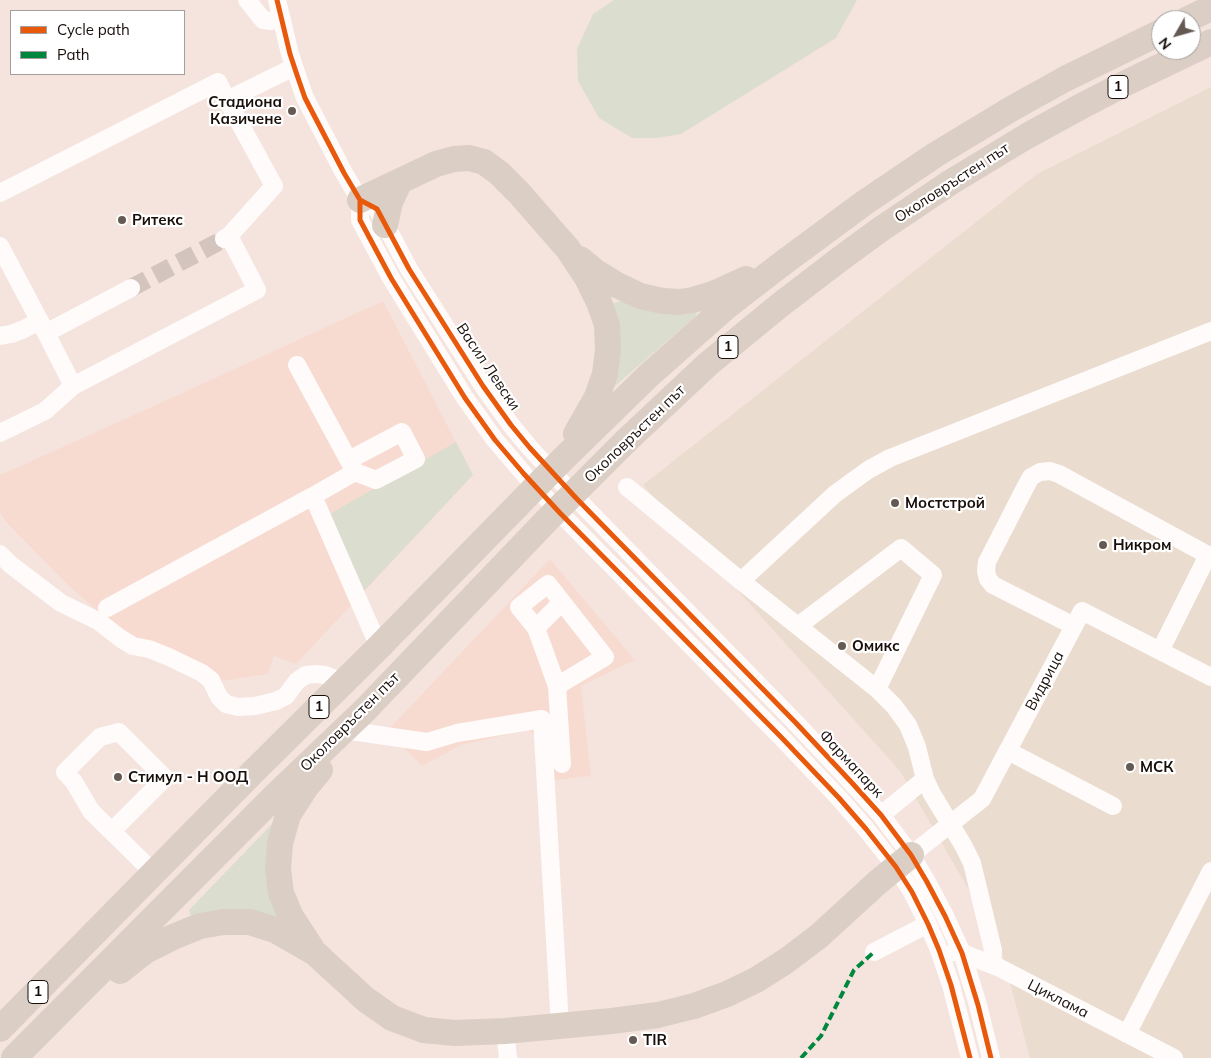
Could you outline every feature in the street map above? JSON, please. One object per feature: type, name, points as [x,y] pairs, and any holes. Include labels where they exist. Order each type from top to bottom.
[{"type":"highway","name":"Околовръстен път","points":[[0,1029],[563,459],[668,358],[726,307],[864,203],[971,132],[1065,79],[1151,37]]},
{"type":"highway","name":"Околовръстен път","points":[[14,1058],[276,795],[358,720],[549,518],[627,440],[708,364],[780,305],[881,229],[951,182],[1027,136],[1080,107],[1211,42]]},
{"type":"highway","points":[[360,200],[436,164],[454,159],[469,158],[484,162],[499,173],[568,249],[587,278],[599,302],[607,325],[608,350],[605,374],[597,397],[563,459]]},
{"type":"highway","points":[[385,226],[390,202],[400,181]]},
{"type":"highway","points":[[568,249],[596,272],[617,285],[640,296],[663,301],[693,300],[713,294],[732,284],[778,266]]},
{"type":"highway","points":[[315,953],[290,915],[281,893],[278,869],[280,844],[288,815],[306,787],[358,720]]},
{"type":"highway","points":[[56,1016],[123,969],[145,951],[200,926],[224,922],[250,922],[275,930],[315,953],[365,999],[392,1018],[424,1030],[455,1033],[505,1031],[658,1015],[694,1006],[726,994],[756,980],[786,962],[819,936],[862,896],[904,861]]},
{"type":"street","points":[[246,0],[263,20],[282,19]]},
{"type":"street","name":"Васил Левски","points":[[277,0],[294,67],[305,98],[344,174],[360,200],[377,209],[409,269],[483,386],[511,425],[548,468],[613,537]]},
{"type":"street","points":[[227,100],[294,67]]},
{"type":"street","points":[[0,193],[218,82],[274,186],[227,238],[257,290],[73,386],[45,411],[0,433]]},
{"type":"street","name":"Васил Левски","points":[[360,200],[360,220],[390,278],[460,390],[495,440],[524,474],[598,552]]},
{"type":"street","points":[[0,246],[73,386]]},
{"type":"street","points":[[0,336],[43,327],[131,288]]},
{"type":"street","points":[[741,581],[836,494],[868,470],[890,458],[1211,330]]},
{"type":"street","points":[[107,608],[313,496],[352,466],[297,365]]},
{"type":"street","points":[[1074,626],[994,585],[988,579],[986,572],[987,562],[1026,486],[1032,477],[1040,472],[1050,471],[1059,474],[1210,556],[1160,651]]},
{"type":"street","points":[[627,487],[877,689],[894,706],[908,725],[918,747],[925,779],[932,794],[972,863],[993,950],[992,965]]},
{"type":"street","points":[[313,496],[378,647]]},
{"type":"street","name":"Фармапарк","points":[[613,537],[796,723],[881,815],[904,861],[912,892],[939,950],[953,993],[970,1058]]},
{"type":"street","points":[[798,626],[901,548],[933,575],[877,689]]},
{"type":"street","name":"Фармапарк","points":[[598,552],[781,736],[866,829],[927,882],[962,953],[978,1005],[991,1058]]},
{"type":"street","points":[[0,554],[11,565],[61,603],[98,621],[133,646],[149,649],[202,673],[211,680],[219,697],[226,704],[238,707],[276,702],[286,696],[297,681],[306,675],[325,675],[343,682]]},
{"type":"street","points":[[557,686],[605,657],[548,584],[519,606],[536,628],[557,686],[550,718],[560,1026]]},
{"type":"street","points":[[536,628],[562,602]]},
{"type":"street","name":"Видрица","points":[[904,861],[982,799],[1082,611],[1211,677]]},
{"type":"street","points":[[358,720],[427,742],[457,733],[550,718]]},
{"type":"street","points":[[550,718],[562,764]]},
{"type":"street","points":[[112,831],[165,778],[119,732],[100,737],[65,772],[74,782],[91,811],[154,873]]},
{"type":"street","points":[[1008,751],[1113,806]]},
{"type":"street","points":[[881,815],[925,779]]},
{"type":"street","points":[[1127,1034],[1211,871]]},
{"type":"street","points":[[874,952],[928,924]]},
{"type":"street","name":"Циклама","points":[[939,950],[962,953],[992,965],[1174,1058]]},
{"type":"street","points":[[505,1031],[508,1058]]},
{"type":"shaded area","points":[[614,0],[857,0],[836,38],[681,134],[657,138],[632,138],[599,118],[578,81],[577,49],[593,14]]},
{"type":"shaded area","points":[[1211,87],[1211,1058],[1030,1058],[999,942],[900,771],[643,485],[1037,174]]},
{"type":"shaded area","points":[[383,301],[473,475],[296,664],[274,656],[268,674],[221,681],[117,628],[68,585],[5,521],[0,512],[0,475]]},
{"type":"shaded area","points":[[621,301],[697,313],[695,317],[614,387],[611,305]]},
{"type":"shaded area","points":[[456,442],[473,475],[362,593],[328,515]]},
{"type":"shaded area","points":[[550,559],[635,660],[581,686],[591,776],[542,782],[536,735],[528,730],[461,745],[422,766],[387,731]]},
{"type":"shaded area","points":[[272,824],[280,920],[191,916],[189,910]]},
{"type":"tunnel","points":[[131,288],[224,239]]},
{"type":"marked path","points":[[801,1058],[821,1036],[854,970],[874,952]]},
{"type":"cycle path","points":[[277,0],[290,54],[305,98],[344,173],[360,200],[377,209],[409,269],[483,386],[511,425],[576,498],[853,784],[881,815],[911,855],[945,916],[962,953],[978,1005],[991,1058]]},
{"type":"cycle path","points":[[360,200],[360,220],[391,278],[465,398],[495,440],[560,513],[839,798],[896,867],[912,892],[939,950],[951,985],[970,1058]]},
{"type":"place","name":"Стадиона Казичене","points":[[292,111]]},
{"type":"place","name":"Ритекс","points":[[122,220]]},
{"type":"place","name":"Мостстрой","points":[[895,503]]},
{"type":"place","name":"Никром","points":[[1103,545]]},
{"type":"place","name":"Омикс","points":[[842,646]]},
{"type":"place","name":"МСК","points":[[1130,767]]},
{"type":"place","name":"Стимул - Н ООД","points":[[118,777]]},
{"type":"place","name":"TIR","points":[[633,1040]]}]
